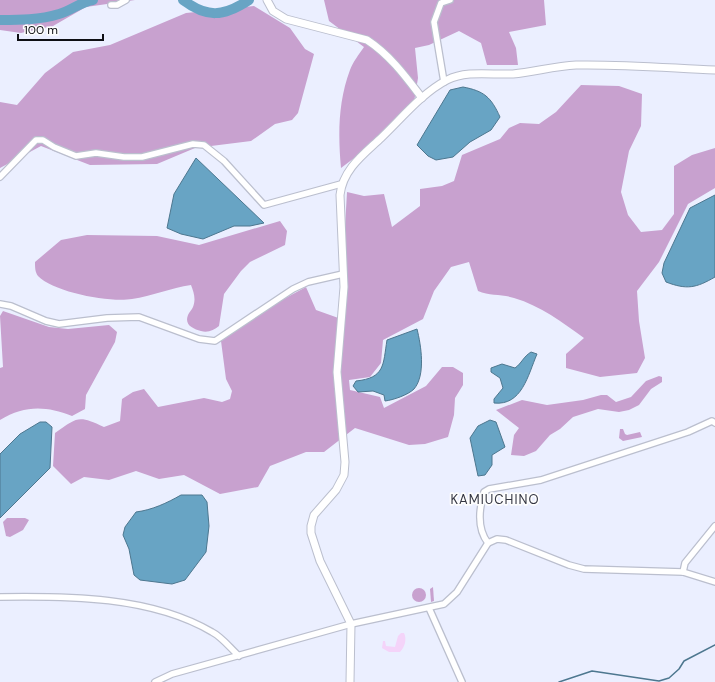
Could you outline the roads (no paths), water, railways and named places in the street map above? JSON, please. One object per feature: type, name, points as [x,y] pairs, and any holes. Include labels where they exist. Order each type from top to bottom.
[{"type":"street","points":[[111,5],[117,5],[126,0]]},
{"type":"street","points":[[266,0],[273,11],[286,19],[367,40],[378,47],[398,67],[422,98]]},
{"type":"street","points":[[444,82],[434,22],[442,3],[450,0]]},
{"type":"street","points":[[350,682],[351,624],[320,561],[311,533],[314,515],[336,490],[344,475],[345,448],[336,372],[343,294],[341,184],[345,176],[357,161],[422,98],[444,82],[466,74],[513,74],[574,66],[617,65],[715,70]]},
{"type":"street","points":[[0,177],[36,140],[43,140],[54,147],[76,156],[96,153],[124,157],[142,157],[193,144],[204,145],[224,161],[264,205],[341,184]]},
{"type":"street","points":[[0,304],[11,306],[46,322],[59,324],[107,318],[139,317],[199,338],[215,341],[294,288],[308,282],[343,274]]},
{"type":"street","points":[[488,543],[483,536],[481,527],[481,504],[484,492],[489,489],[541,480],[688,432],[714,421]]},
{"type":"street","points":[[683,572],[685,563],[711,528],[715,526]]},
{"type":"street","points":[[155,682],[172,674],[351,624],[444,604],[451,599],[488,543],[497,539],[506,540],[569,565],[584,569],[683,572],[715,582]]},
{"type":"street","points":[[0,597],[101,599],[157,610],[193,622],[213,632],[239,656]]},
{"type":"street","points":[[429,608],[462,682]]},
{"type":"water","points":[[463,87],[482,93],[486,96],[493,104],[500,117],[491,130],[470,142],[453,157],[436,160],[428,156],[417,145],[450,90]]},
{"type":"water","points":[[196,158],[264,223],[250,226],[234,226],[203,239],[181,234],[167,228],[174,194]]},
{"type":"water","points":[[715,195],[715,277],[702,284],[691,287],[673,285],[666,282],[662,273],[664,263],[690,208]]},
{"type":"water","points":[[417,329],[422,360],[420,376],[414,389],[400,397],[385,401],[384,395],[373,391],[358,392],[353,386],[356,381],[373,377],[381,369],[385,357],[387,340]]},
{"type":"water","points":[[531,352],[537,354],[523,388],[511,400],[504,403],[494,403],[494,399],[503,388],[500,378],[491,372],[491,368],[502,364],[515,368]]},
{"type":"water","points":[[490,420],[496,422],[505,447],[492,455],[492,465],[485,475],[478,476],[470,438],[478,426]]},
{"type":"water","points":[[40,422],[46,422],[52,427],[50,468],[0,518],[0,454],[20,434]]},
{"type":"water","points":[[181,495],[202,495],[207,502],[209,526],[206,552],[185,580],[172,584],[140,580],[134,575],[129,549],[123,535],[125,527],[136,512],[159,506]]},
{"type":"waterway","points":[[0,20],[30,19],[52,16],[63,13],[93,0]]},
{"type":"waterway","points":[[183,0],[200,10],[215,13],[231,10],[249,0]]},
{"type":"waterway","points":[[559,682],[592,671],[659,681],[669,678],[679,669],[684,661],[715,645]]},
{"type":"district","name":"KAMIUCHINO","points":[[495,499]]}]
